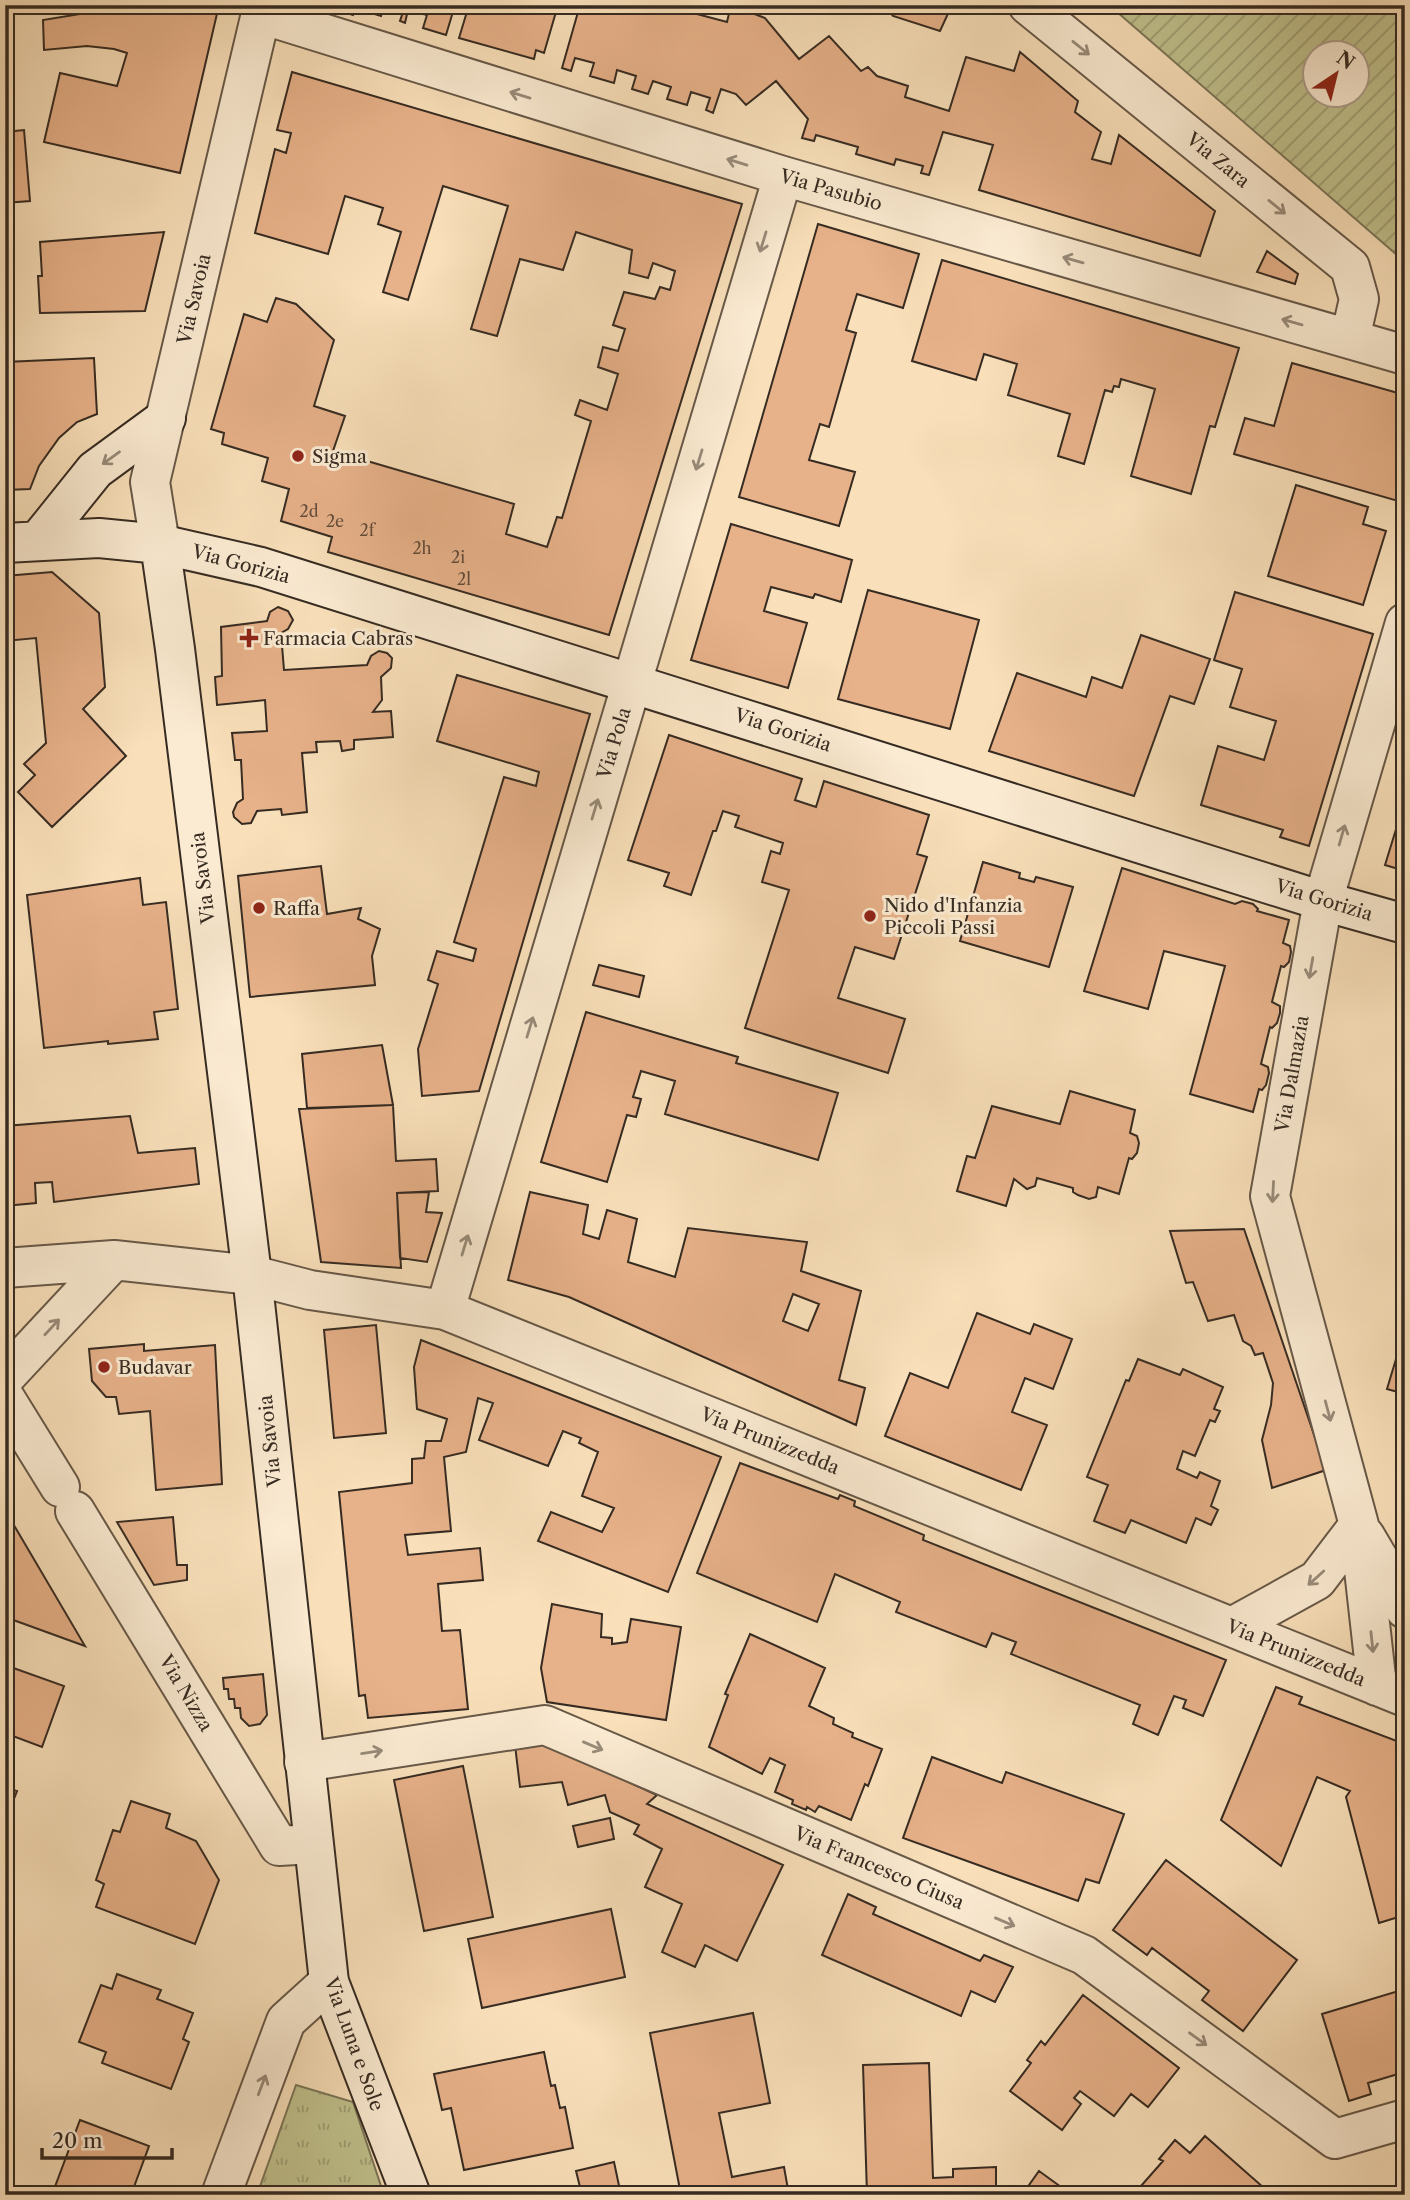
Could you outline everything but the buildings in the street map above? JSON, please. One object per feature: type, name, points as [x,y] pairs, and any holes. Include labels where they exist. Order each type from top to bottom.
[{"type":"street","name":"Via Zara","points":[[1028,5],[1350,267],[1359,299],[1350,339]]},
{"type":"street","name":"Via Pasubio","points":[[262,10],[783,176],[1405,355]]},
{"type":"street","name":"Via Savoia","points":[[262,10],[150,482],[178,676],[252,1275],[304,1762]]},
{"type":"street","name":"Via Pola","points":[[445,1310],[783,176]]},
{"type":"street","points":[[22,542],[95,470],[166,418]]},
{"type":"street","name":"Via Gorizia","points":[[22,542],[100,538],[160,544],[261,567],[1323,901],[1405,924]]},
{"type":"street","name":"Via Dalmazia","points":[[1391,1691],[1359,1525],[1270,1196],[1323,901],[1405,623]]},
{"type":"street","points":[[5,1377],[114,1260]]},
{"type":"street","name":"Via Prunizzedda","points":[[5,1268],[114,1260],[252,1275],[310,1290],[445,1310],[1391,1691]]},
{"type":"street","name":"Via Nizza","points":[[5,1398],[279,1846],[313,1844]]},
{"type":"street","points":[[1232,1627],[1317,1580],[1359,1525]]},
{"type":"street","name":"Via Dalmazia","points":[[1359,1525],[1401,1597],[1405,1609]]},
{"type":"street","name":"Via Francesco Ciusa","points":[[304,1762],[545,1725],[1084,1955],[1335,2139],[1405,2119]]},
{"type":"street","name":"Via Luna e Sole","points":[[304,1762],[329,1982],[411,2195]]},
{"type":"street","points":[[221,2195],[286,2021],[329,1982]]},
{"type":"green space","points":[[1109,5],[1405,5],[1405,262]]},
{"type":"green space","points":[[296,2085],[353,2102],[384,2195],[257,2195]]},
{"type":"place","name":"Sigma","points":[[298,456]]},
{"type":"place","name":"Farmacia Cabras","points":[[249,638]]},
{"type":"place","name":"Raffa","points":[[259,908]]},
{"type":"place","name":"Nido d'Infanzia Piccoli Passi","points":[[870,916]]},
{"type":"place","name":"Budavar","points":[[104,1367]]}]
